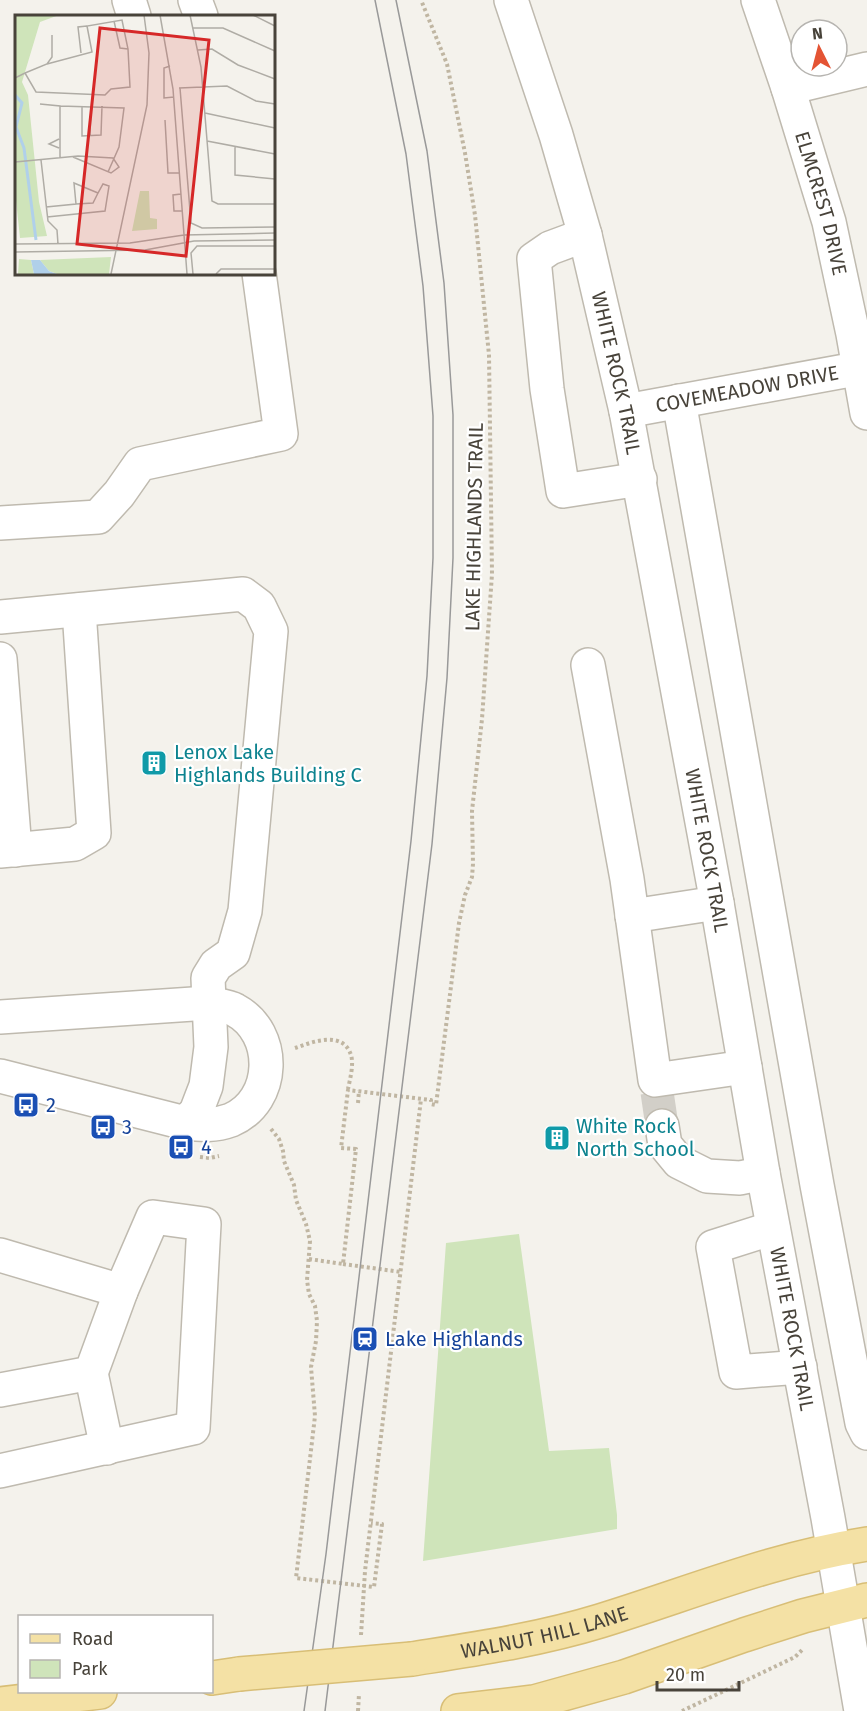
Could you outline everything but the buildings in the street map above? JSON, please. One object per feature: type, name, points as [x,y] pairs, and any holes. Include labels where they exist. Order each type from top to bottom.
[{"type":"main road","name":"WALNUT HILL LANE","points":[[225,1676],[412,1659],[529,1640],[598,1622],[791,1560],[833,1549],[867,1544]]},
{"type":"main road","points":[[458,1711],[534,1702],[624,1677],[744,1635],[855,1603]]},
{"type":"main road","points":[[0,1704],[92,1693]]},
{"type":"street","points":[[129,0],[134,15]]},
{"type":"street","points":[[195,0],[201,15]]},
{"type":"street","name":"WHITE ROCK TRAIL","points":[[511,0],[556,135],[585,235],[640,479],[773,1228],[833,1549],[855,1603],[861,1711]]},
{"type":"street","name":"ELMCREST DRIVE","points":[[758,0],[830,222],[863,368],[867,412]]},
{"type":"street","points":[[788,88],[867,69]]},
{"type":"street","points":[[585,235],[550,248],[534,259],[547,388],[563,491],[640,479]]},
{"type":"street","points":[[0,523],[98,517],[140,464],[281,434],[259,274]]},
{"type":"street","name":"COVEMEADOW DRIVE","points":[[626,411],[863,368]]},
{"type":"street","points":[[679,401],[818,1185],[862,1423],[867,1433]]},
{"type":"street","points":[[0,617],[243,594],[259,606],[271,631],[245,911],[233,953],[216,965],[208,978],[211,1047],[206,1086],[196,1112],[185,1123]]},
{"type":"street","points":[[0,658],[8,851],[75,843],[94,833],[79,610]]},
{"type":"street","points":[[588,665],[632,916],[656,1086],[745,1067]]},
{"type":"street","points":[[632,916],[717,903]]},
{"type":"street","points":[[0,1017],[208,1003],[234,1009],[256,1029],[265,1050],[267,1072],[263,1087],[245,1111],[219,1124],[204,1125],[185,1123],[0,1076]]},
{"type":"street","points":[[662,1126],[665,1145],[680,1162],[707,1176],[740,1178],[764,1173]]},
{"type":"street","points":[[0,1471],[107,1448],[193,1428],[204,1224],[153,1217],[121,1291],[91,1373],[107,1448]]},
{"type":"street","points":[[773,1228],[713,1247],[736,1372],[800,1367]]},
{"type":"street","points":[[0,1255],[121,1291]]},
{"type":"street","points":[[0,1390],[91,1373]]},
{"type":"path","name":"LAKE HIGHLANDS TRAIL","points":[[421,0],[447,64],[475,215],[489,354],[492,574],[482,719],[472,811],[473,864],[459,923],[436,1105],[431,1104],[431,1100],[421,1099]]},
{"type":"path","points":[[295,1048],[332,1039],[348,1049],[351,1056],[352,1064],[341,1148],[356,1149],[343,1264]]},
{"type":"path","points":[[348,1090],[421,1099],[363,1586]]},
{"type":"path","points":[[358,1103],[359,1091]]},
{"type":"path","points":[[271,1129],[279,1139],[284,1161],[294,1185],[296,1200],[306,1224],[310,1241],[307,1280],[317,1321],[311,1367],[315,1416],[296,1578],[374,1587],[382,1524],[371,1523]]},
{"type":"path","points":[[309,1259],[401,1272]]},
{"type":"path","points":[[682,1711],[795,1658],[807,1645]]},
{"type":"green space","points":[[519,1234],[549,1451],[609,1448],[617,1529],[423,1561],[446,1243]]},
{"type":"tunnel","points":[[657,1092],[662,1126]]},
{"type":"tram line","points":[[304,1711],[326,1554],[411,841],[427,676],[433,558],[433,416],[423,286],[406,154],[375,0]]},
{"type":"tram line","points":[[325,1711],[432,844],[447,678],[453,558],[453,415],[444,283],[427,151],[396,0]]},
{"type":"place","name":"Lenox Lake Highlands Building C","points":[[154,763]]},
{"type":"place","name":"2","points":[[26,1105]]},
{"type":"place","name":"3","points":[[103,1127]]},
{"type":"place","name":"White Rock North School","points":[[557,1138]]},
{"type":"place","name":"4","points":[[181,1147]]},
{"type":"place","name":"Lake Highlands","points":[[365,1339]]}]
